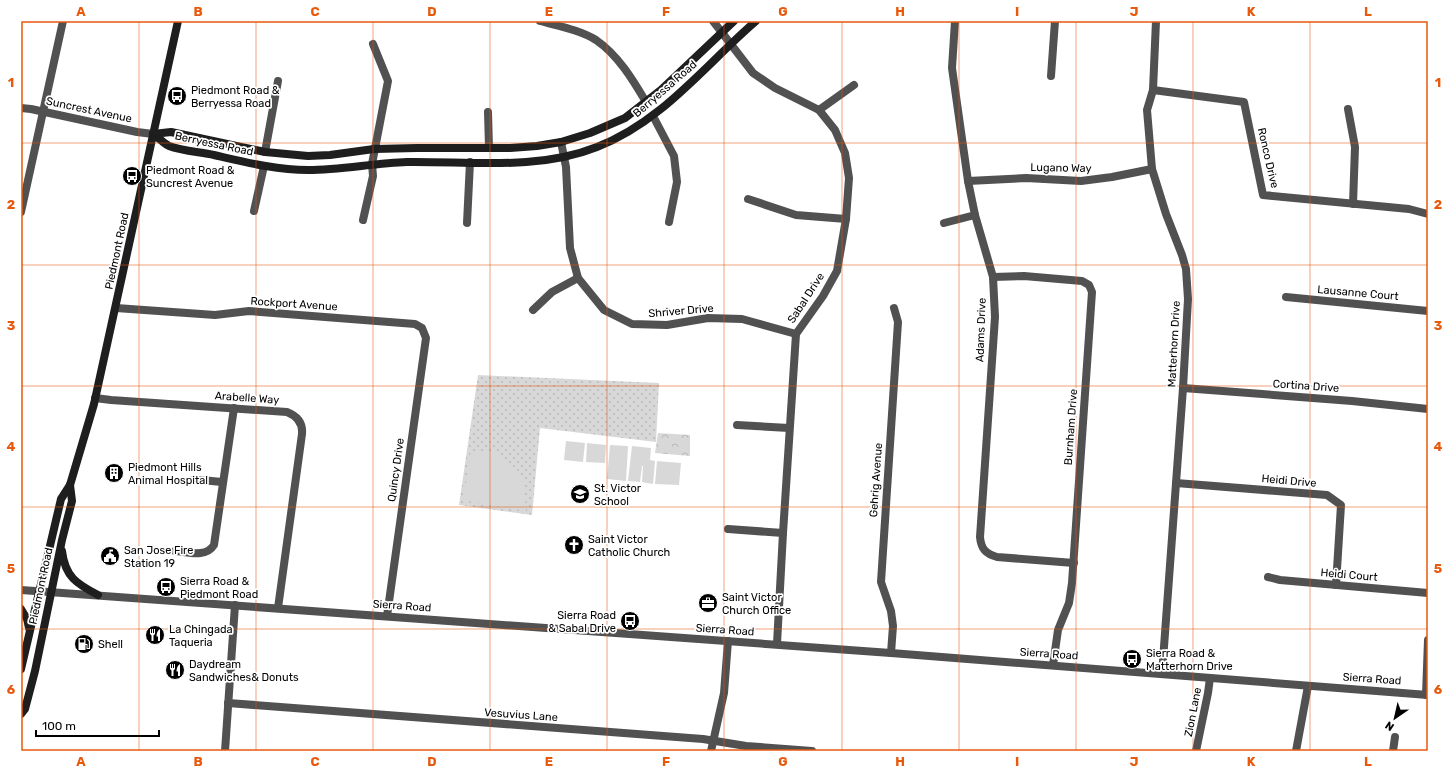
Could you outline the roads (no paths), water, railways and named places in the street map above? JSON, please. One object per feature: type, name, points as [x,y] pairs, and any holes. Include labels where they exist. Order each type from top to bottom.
[{"type":"main road","name":"Piedmont Road","points":[[21,669],[38,591],[61,498],[70,485],[95,398],[178,21]]},
{"type":"main road","name":"Berryessa Road","points":[[153,134],[171,132],[265,152],[308,156],[330,155],[374,149],[488,148],[537,146],[561,142],[608,126],[625,118],[662,90],[734,21]]},
{"type":"main road","name":"Berryessa Road","points":[[153,134],[167,145],[264,166],[308,170],[406,162],[514,162],[563,157],[596,147],[632,130],[653,116],[756,21]]},
{"type":"main road","name":"Piedmont Road","points":[[21,714],[25,709],[31,687],[52,593],[61,544],[72,501],[70,485]]},
{"type":"main road","points":[[61,544],[66,568],[70,576],[82,587],[98,595]]},
{"type":"main road","points":[[21,609],[27,619],[30,631]]},
{"type":"street","points":[[21,212],[63,21]]},
{"type":"street","points":[[540,21],[574,31],[595,40],[613,54],[646,102]]},
{"type":"street","name":"Sabal Drive","points":[[713,21],[753,73],[775,88],[819,110],[835,130],[845,153],[849,178],[846,219],[837,271],[823,296],[796,334],[782,533],[777,644]]},
{"type":"street","name":"Adams Drive","points":[[955,21],[952,68],[968,181],[975,215],[993,276],[994,317],[980,544],[984,551],[997,557],[1074,563]]},
{"type":"street","points":[[1051,76],[1055,21]]},
{"type":"street","name":"Matterhorn Drive","points":[[1156,21],[1153,90],[1147,110],[1152,169],[1166,214],[1186,269],[1188,298],[1183,388],[1162,674]]},
{"type":"street","points":[[363,220],[373,176],[372,164],[374,149],[388,81],[373,44]]},
{"type":"street","points":[[265,152],[278,81]]},
{"type":"street","points":[[819,110],[854,85]]},
{"type":"street","name":"Ronco Drive","points":[[1153,90],[1244,102],[1263,195],[1409,209],[1428,214]]},
{"type":"street","name":"Suncrest Avenue","points":[[21,108],[153,134]]},
{"type":"street","points":[[1348,109],[1355,146],[1353,204]]},
{"type":"street","points":[[488,112],[488,148]]},
{"type":"street","points":[[653,116],[674,156],[677,182],[669,222]]},
{"type":"street","name":"Shriver Drive","points":[[561,142],[566,167],[570,248],[578,278],[604,310],[632,324],[667,325],[708,318],[742,319],[796,334]]},
{"type":"street","points":[[467,223],[470,162]]},
{"type":"street","points":[[254,211],[264,166]]},
{"type":"street","name":"Lugano Way","points":[[968,181],[1026,178],[1082,180],[1112,178],[1152,169]]},
{"type":"street","points":[[748,199],[796,215],[846,219]]},
{"type":"street","points":[[944,223],[975,215]]},
{"type":"street","name":"Burnham Drive","points":[[993,276],[1024,276],[1082,281],[1089,285],[1092,292],[1074,563],[1069,603],[1058,630],[1053,665]]},
{"type":"street","points":[[533,310],[552,292],[578,278]]},
{"type":"street","name":"Lausanne Court","points":[[1286,297],[1428,311]]},
{"type":"street","name":"Rockport Avenue","points":[[116,308],[215,315],[249,311],[415,324],[422,328]]},
{"type":"street","name":"Gehrig Avenue","points":[[891,653],[893,626],[891,611],[881,582],[898,322],[894,308]]},
{"type":"street","name":"Quincy Drive","points":[[387,616],[426,338],[422,328]]},
{"type":"street","name":"Cortina Drive","points":[[1183,388],[1352,401],[1428,409]]},
{"type":"street","name":"Arabelle Way","points":[[95,398],[287,412],[298,418],[302,429],[278,608]]},
{"type":"street","points":[[175,551],[202,553],[209,551],[214,545],[234,408]]},
{"type":"street","points":[[737,425],[789,428]]},
{"type":"street","points":[[193,480],[222,482]]},
{"type":"street","name":"Heidi Drive","points":[[1176,482],[1327,495],[1341,506],[1336,584]]},
{"type":"street","points":[[728,528],[782,533]]},
{"type":"street","name":"Heidi Court","points":[[1268,577],[1280,580],[1336,584],[1428,594]]},
{"type":"street","name":"Sierra Road","points":[[21,590],[777,644],[1427,695]]},
{"type":"street","points":[[225,751],[235,606]]},
{"type":"street","points":[[1427,695],[1428,640]]},
{"type":"street","points":[[711,751],[724,693],[728,641]]},
{"type":"street","name":"Zion Lane","points":[[1196,751],[1210,678]]},
{"type":"street","points":[[1296,751],[1308,686]]},
{"type":"street","name":"Vesuvius Lane","points":[[228,703],[713,741],[746,746],[812,751]]},
{"type":"street","points":[[1393,751],[1395,737]]},
{"type":"place","name":"Piedmont Road & Berryessa Road","points":[[177,96]]},
{"type":"place","name":"Piedmont Road & Suncrest Avenue","points":[[132,176]]},
{"type":"place","name":"Piedmont Hills Animal Hospital","points":[[114,473]]},
{"type":"place","name":"St. Victor School","points":[[580,494]]},
{"type":"place","name":"Saint Victor Catholic Church","points":[[574,545]]},
{"type":"place","name":"San Jose Fire Station 19","points":[[110,556]]},
{"type":"place","name":"Sierra Road & Piedmont Road","points":[[166,587]]},
{"type":"place","name":"Saint Victor Church Office","points":[[708,603]]},
{"type":"place","name":"Sierra Road & Sabal Drive","points":[[630,621]]},
{"type":"place","name":"La Chingada Taqueria","points":[[155,635]]},
{"type":"place","name":"Shell","points":[[84,644]]},
{"type":"place","name":"Sierra Road & Matterhorn Drive","points":[[1132,659]]},
{"type":"place","name":"Daydream Sandwiches& Donuts","points":[[175,670]]}]
